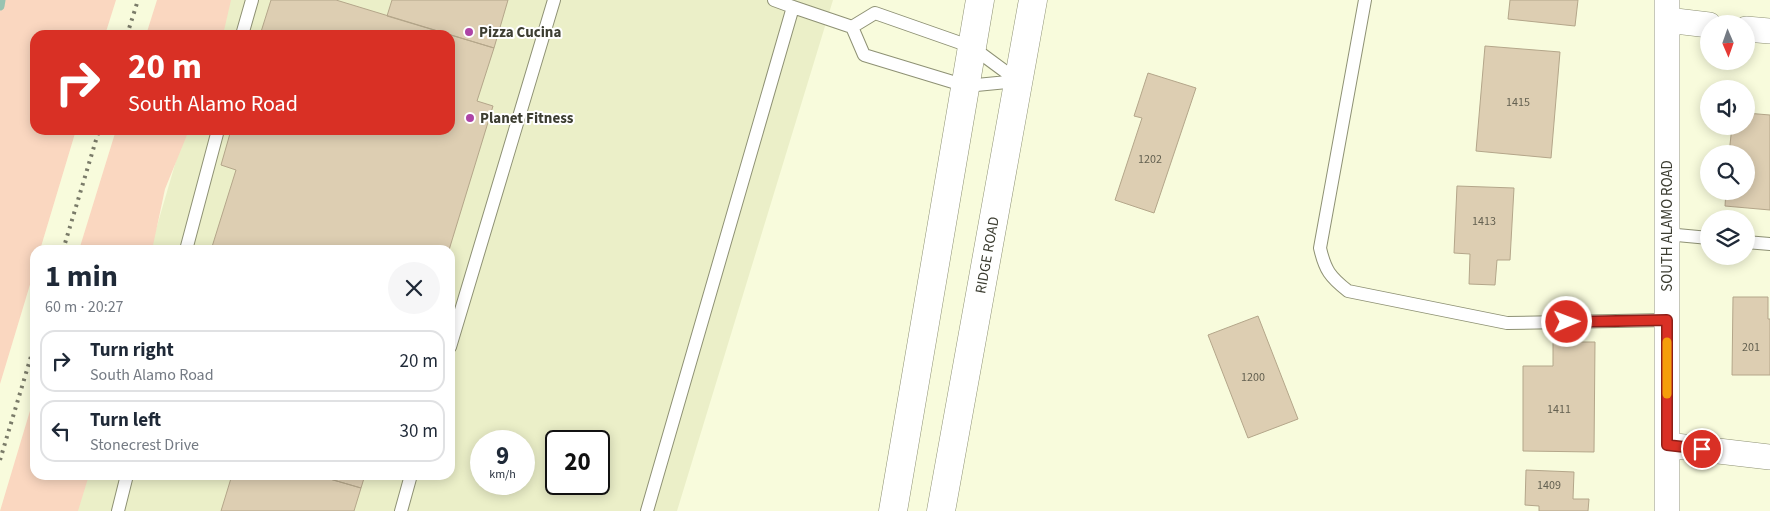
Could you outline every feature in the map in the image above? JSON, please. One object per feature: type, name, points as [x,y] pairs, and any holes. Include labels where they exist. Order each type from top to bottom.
[{"type":"main road","points":[[893,511],[980,0]]},
{"type":"main road","name":"RIDGE ROAD","points":[[941,511],[1033,0]]},
{"type":"street","name":"SOUTH ALAMO ROAD","points":[[1667,10],[1667,511]]},
{"type":"street","points":[[1667,10],[1700,22]]},
{"type":"street","points":[[1755,30],[1770,31]]},
{"type":"street","points":[[1667,445],[1770,457]]},
{"type":"lane","points":[[243,30],[252,0]]},
{"type":"lane","points":[[455,330],[554,0]]},
{"type":"lane","points":[[774,0],[852,27],[864,55],[966,86],[1018,81]]},
{"type":"lane","points":[[1365,0],[1320,248],[1325,266],[1333,280],[1348,292],[1508,323],[1667,320]]},
{"type":"lane","points":[[647,511],[793,6]]},
{"type":"lane","points":[[852,27],[874,13],[972,47],[1018,81]]},
{"type":"lane","points":[[187,245],[217,135]]},
{"type":"lane","points":[[1666,234],[1700,237]]},
{"type":"lane","points":[[1755,243],[1770,244]]},
{"type":"lane","points":[[118,511],[126,480]]},
{"type":"lane","points":[[401,511],[410,480]]},
{"type":"shaded area","points":[[0,0],[116,0],[107,30],[30,30],[30,135],[74,135],[42,245],[30,245],[30,285],[0,384]]},
{"type":"shaded area","points":[[157,0],[231,0],[224,30],[148,30]]},
{"type":"shaded area","points":[[223,0],[833,0],[677,511],[74,511],[83,480],[455,480],[455,245],[151,245],[184,135],[455,135],[455,30],[214,30]]},
{"type":"shaded area","points":[[114,135],[187,135],[165,189],[153,245],[81,245]]},
{"type":"shaded area","points":[[30,411],[30,480],[87,480],[78,511],[0,511]]},
{"type":"building","name":"Planet Fitness","points":[[271,0],[336,0],[435,30],[262,30]]},
{"type":"building","name":"Pizza Cucina","points":[[392,0],[508,0],[494,48],[455,36],[455,30],[434,30],[387,16]]},
{"type":"building","points":[[1510,0],[1578,0],[1575,26],[1508,19]]},
{"type":"building","name":"Planet Fitness","points":[[455,36],[494,48],[477,101],[493,106],[451,245],[213,245],[236,170],[221,165],[230,135],[455,135]]},
{"type":"building","points":[[1485,46],[1560,52],[1551,158],[1476,151]]},
{"type":"building","points":[[1148,73],[1196,88],[1154,213],[1115,200],[1142,118],[1134,116]]},
{"type":"building","points":[[1755,114],[1770,115],[1770,210],[1725,206],[1725,200],[1755,200],[1755,145],[1730,145],[1731,135],[1755,135]]},
{"type":"building","points":[[1457,186],[1514,188],[1510,260],[1497,260],[1495,285],[1469,284],[1470,254],[1454,253]]},
{"type":"building","points":[[1733,297],[1768,297],[1770,375],[1732,375]]},
{"type":"building","points":[[1258,316],[1298,419],[1248,438],[1208,335]]},
{"type":"building","points":[[1553,342],[1595,342],[1594,452],[1523,451],[1523,366],[1553,366]]},
{"type":"building","points":[[1526,470],[1574,472],[1573,499],[1589,499],[1588,511],[1539,511],[1539,506],[1525,505]]},
{"type":"building","points":[[230,480],[333,480],[361,488],[354,511],[221,511]]},
{"type":"building","points":[[333,480],[363,480],[361,488]]},
{"type":"waterway","points":[[0,6],[1,0]]},
{"type":"railway","points":[[129,30],[138,0]]},
{"type":"railway","points":[[64,245],[98,135]]},
{"type":"railway","points":[[0,460],[30,360]]},
{"type":"slow traffic","points":[[1667,342],[1667,394]]},
{"type":"place","name":"Pizza Cucina","points":[[469,32]]},
{"type":"place","name":"Planet Fitness","points":[[470,118]]},
{"type":"route","points":[[1567,322],[1667,320],[1667,445],[1702,449]]}]
